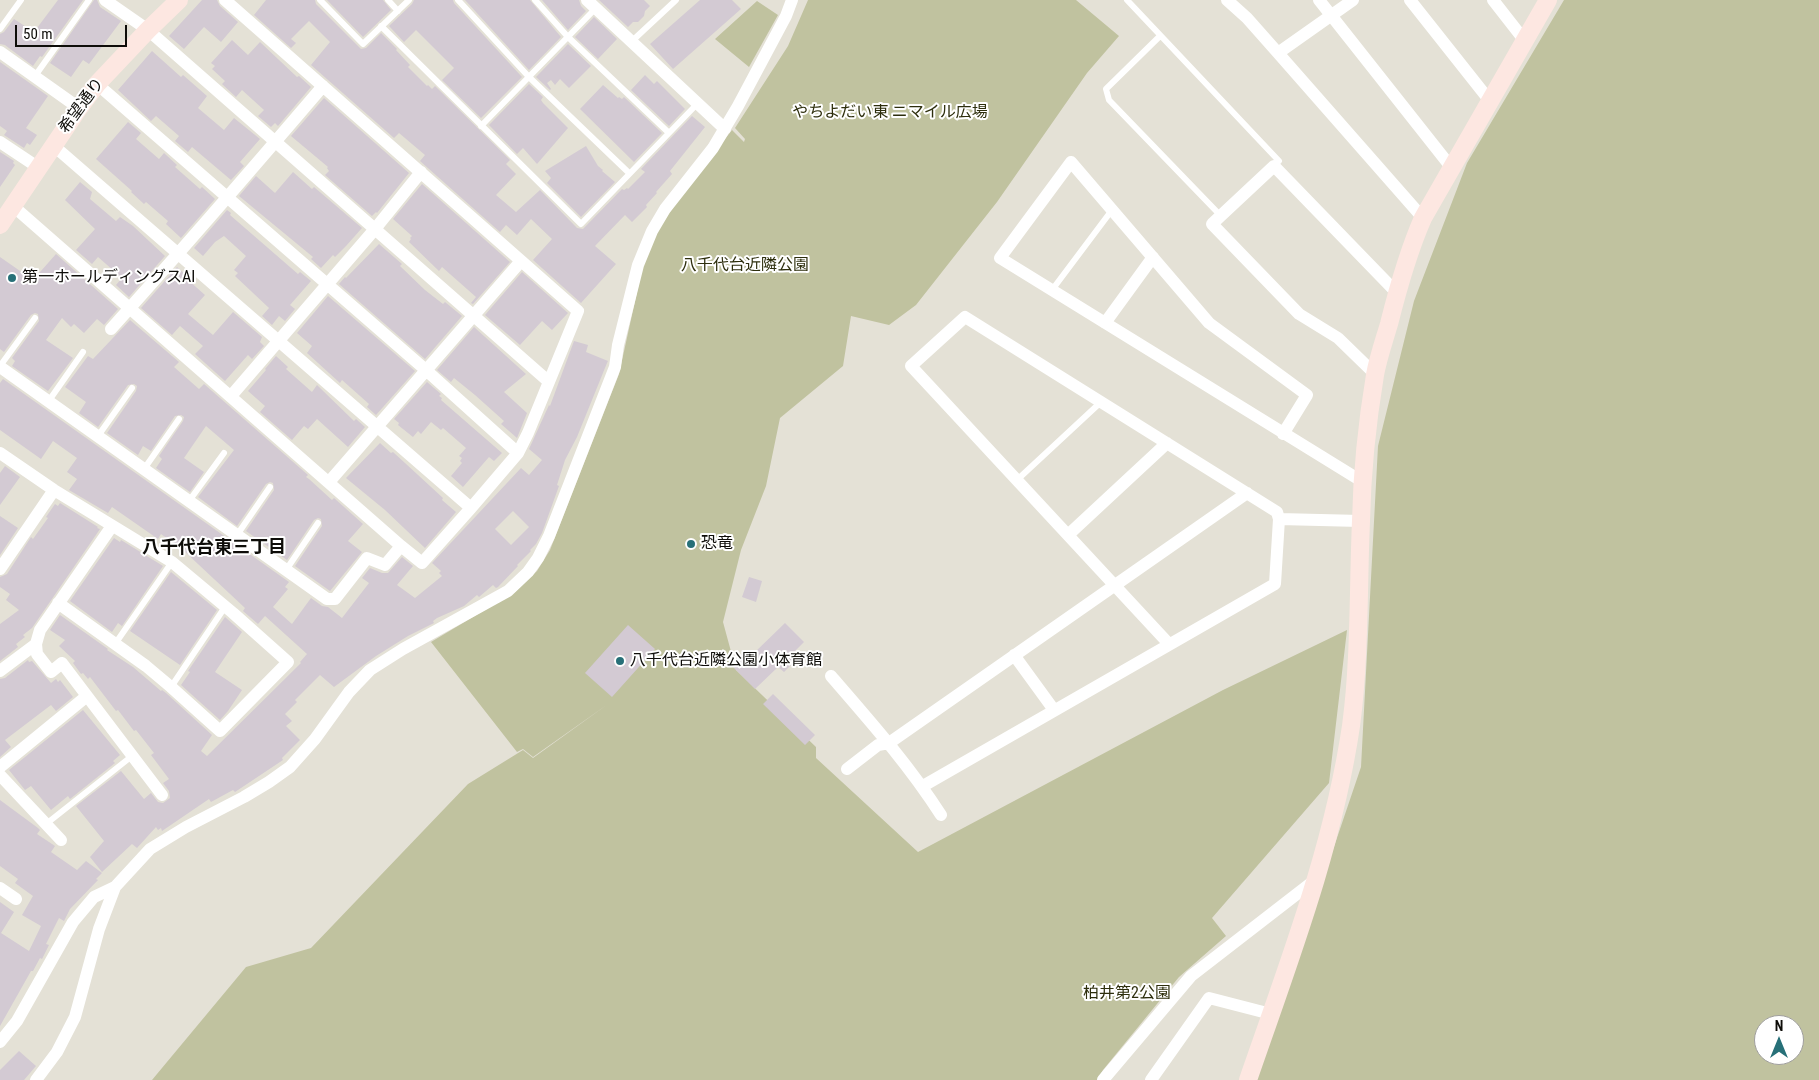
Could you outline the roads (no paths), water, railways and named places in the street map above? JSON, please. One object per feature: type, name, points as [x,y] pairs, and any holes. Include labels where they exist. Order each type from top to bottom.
[{"type":"street","points":[[105,0],[148,30],[274,143],[548,381]]},
{"type":"street","name":"希望通り","points":[[5,214],[97,84],[148,30],[180,0]]},
{"type":"street","points":[[5,214],[130,308],[422,563],[518,452],[528,433],[578,311],[225,0]]},
{"type":"street","points":[[0,1042],[18,1021],[73,922],[94,898],[115,886],[150,849],[186,827],[270,782],[290,767],[315,738],[349,692],[370,670],[403,648],[492,603],[539,562],[615,368],[618,345],[638,266],[652,231],[665,209],[713,148],[782,24],[792,0]]},
{"type":"street","points":[[1227,0],[1247,18],[1278,52],[1423,218]]},
{"type":"street","points":[[1319,0],[1451,167]]},
{"type":"street","points":[[1278,52],[1352,0]]},
{"type":"street","points":[[1410,0],[1490,101]]},
{"type":"street","points":[[1493,0],[1525,41]]},
{"type":"street","points":[[1248,1080],[1303,921],[1342,781],[1351,723],[1357,649],[1362,482],[1375,374],[1397,293],[1410,249],[1423,218],[1548,0]]},
{"type":"street","points":[[591,4],[724,129]]},
{"type":"street","points":[[0,52],[79,108]]},
{"type":"street","points":[[97,84],[518,452]]},
{"type":"street","points":[[111,329],[179,254],[323,86]]},
{"type":"street","points":[[0,142],[39,168]]},
{"type":"street","points":[[54,146],[471,508]]},
{"type":"street","points":[[1283,434],[1307,395],[1209,323],[1071,162],[1000,258],[1283,434],[1362,482]]},
{"type":"street","points":[[1375,374],[1338,338],[1299,314],[1212,224],[1274,166],[1397,293]]},
{"type":"street","points":[[231,396],[375,229],[421,172]]},
{"type":"street","points":[[1105,323],[1153,257]]},
{"type":"street","points":[[329,482],[521,261]]},
{"type":"street","points":[[923,786],[1275,584],[1279,519],[1277,512],[965,317],[911,366],[1169,644]]},
{"type":"street","points":[[0,366],[48,402],[328,599],[335,599],[367,558],[385,565],[401,546]]},
{"type":"street","points":[[1068,535],[1167,443]]},
{"type":"street","points":[[1,455],[54,490],[172,562],[288,662],[220,731],[171,687],[115,644],[58,604]]},
{"type":"street","points":[[0,569],[54,490]]},
{"type":"street","points":[[847,769],[878,745],[889,743],[1247,493]]},
{"type":"street","points":[[1279,519],[1360,521]]},
{"type":"street","points":[[112,526],[40,630],[36,644],[37,654],[50,672],[62,663],[162,795]]},
{"type":"street","points":[[0,672],[36,644]]},
{"type":"street","points":[[1014,655],[1054,710]]},
{"type":"street","points":[[831,676],[889,743],[923,786],[941,815]]},
{"type":"street","points":[[0,767],[88,696]]},
{"type":"street","points":[[0,775],[61,840]]},
{"type":"street","points":[[1103,1080],[1190,976],[1315,880]]},
{"type":"street","points":[[36,1080],[57,1052],[75,1017],[99,929],[115,886]]},
{"type":"street","points":[[0,888],[16,900]]},
{"type":"street","points":[[1151,1080],[1208,998],[1271,1014]]},
{"type":"lane","points":[[0,29],[21,0]]},
{"type":"lane","points":[[34,76],[88,0]]},
{"type":"lane","points":[[320,0],[363,44],[409,0]]},
{"type":"lane","points":[[388,0],[398,11]]},
{"type":"lane","points":[[458,0],[529,77],[629,174]]},
{"type":"lane","points":[[535,0],[568,37],[669,133]]},
{"type":"lane","points":[[631,42],[676,0]]},
{"type":"lane","points":[[1126,0],[1279,161],[1274,166]]},
{"type":"lane","points":[[481,126],[568,37],[591,4]]},
{"type":"lane","points":[[382,26],[581,224],[698,103]]},
{"type":"lane","points":[[1160,36],[1106,89],[1109,100],[1221,216]]},
{"type":"lane","points":[[1052,290],[1112,210]]},
{"type":"lane","points":[[0,366],[34,318]]},
{"type":"lane","points":[[48,402],[83,352]]},
{"type":"lane","points":[[98,436],[132,388]]},
{"type":"lane","points":[[1017,480],[1101,402]]},
{"type":"lane","points":[[144,469],[179,419]]},
{"type":"lane","points":[[189,500],[224,452]]},
{"type":"lane","points":[[237,535],[270,487]]},
{"type":"lane","points":[[286,570],[318,523]]},
{"type":"lane","points":[[115,644],[172,562]]},
{"type":"lane","points":[[171,687],[225,607]]},
{"type":"lane","points":[[46,824],[132,756]]},
{"type":"place","name":"第一ホールディングスAI","points":[[12,278]]},
{"type":"place","name":"恐竜","points":[[691,544]]},
{"type":"place","name":"八千代台近隣公園小体育館","points":[[620,661]]},
{"type":"district","name":"八千代台東三丁目","points":[[214,548]]},
{"type":"park label","name":"やちよだい東 ニマイル広場","points":[[890,113]]},
{"type":"park label","name":"八千代台近隣公園","points":[[745,266]]},
{"type":"park label","name":"柏井第2公園","points":[[1127,994]]}]
